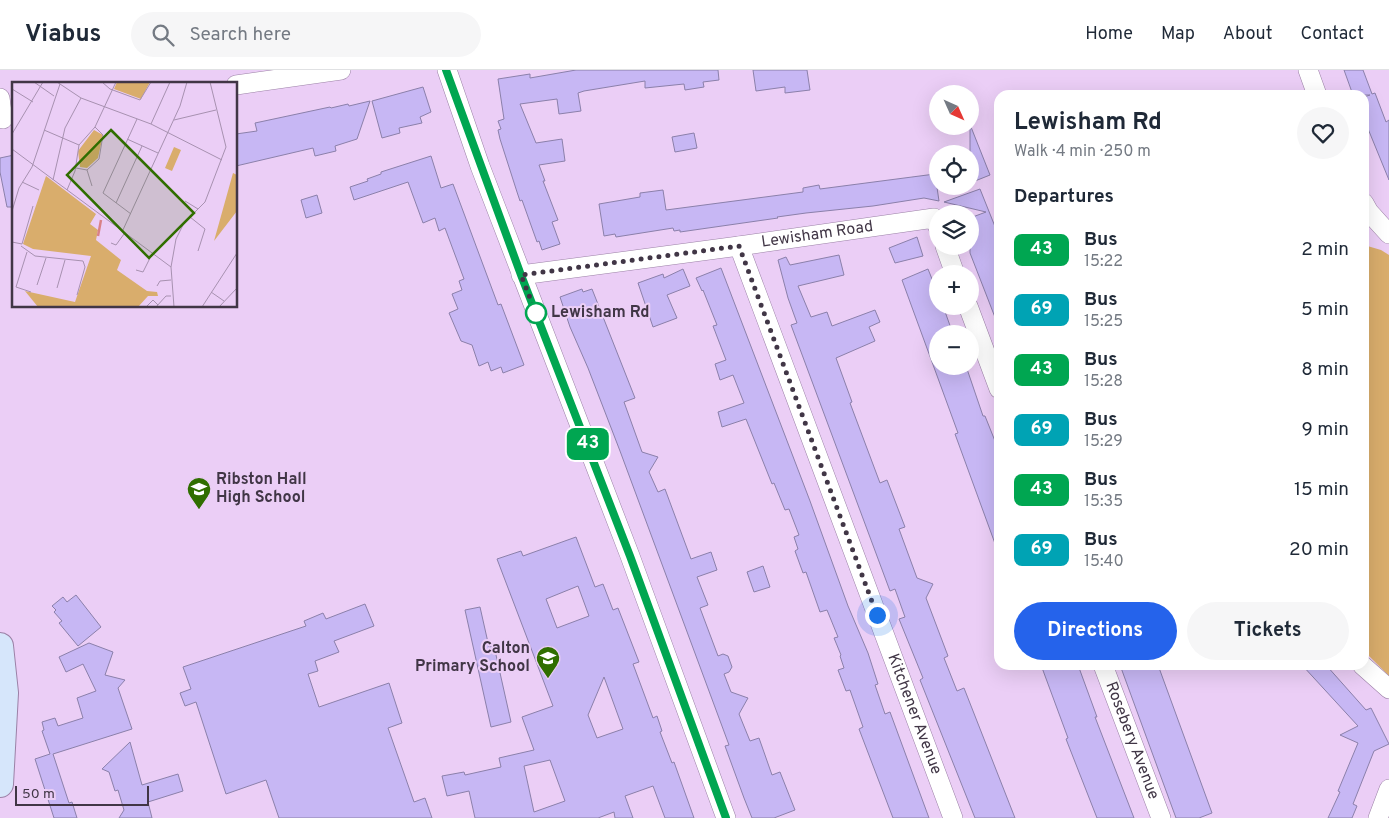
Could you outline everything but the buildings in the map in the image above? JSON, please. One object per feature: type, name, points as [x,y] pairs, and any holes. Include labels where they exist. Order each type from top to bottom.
[{"type":"main road","points":[[0,646],[4,693],[0,784]]},
{"type":"street","points":[[238,85],[341,70]]},
{"type":"street","points":[[446,70],[521,275],[630,556],[726,818]]},
{"type":"street","points":[[1308,70],[1315,90]]},
{"type":"street","points":[[0,98],[5,118]]},
{"type":"street","points":[[1369,214],[1389,234]]},
{"type":"street","name":"Lewisham Road","points":[[521,275],[929,223]]},
{"type":"street","name":"Kitchener Avenue","points":[[739,246],[953,818]]},
{"type":"street","points":[[971,315],[994,376]]},
{"type":"street","name":"Rosebery Avenue","points":[[1105,670],[1161,818]]},
{"type":"street","points":[[1368,670],[1389,689]]},
{"type":"street","points":[[1378,818],[1389,790]]},
{"type":"shaded area","points":[[1369,246],[1389,255],[1389,676],[1369,656]]},
{"type":"bus line","name":"43","points":[[446,70],[521,275],[630,556],[726,818]]},
{"type":"place","name":"Lewisham Rd","points":[[536,313]]},
{"type":"place","name":"Ribston Hall High School","points":[[199,510]]},
{"type":"place","name":"Calton Primary School","points":[[548,679]]},
{"type":"route","points":[[536,313],[521,275],[739,246],[877,615]]}]
